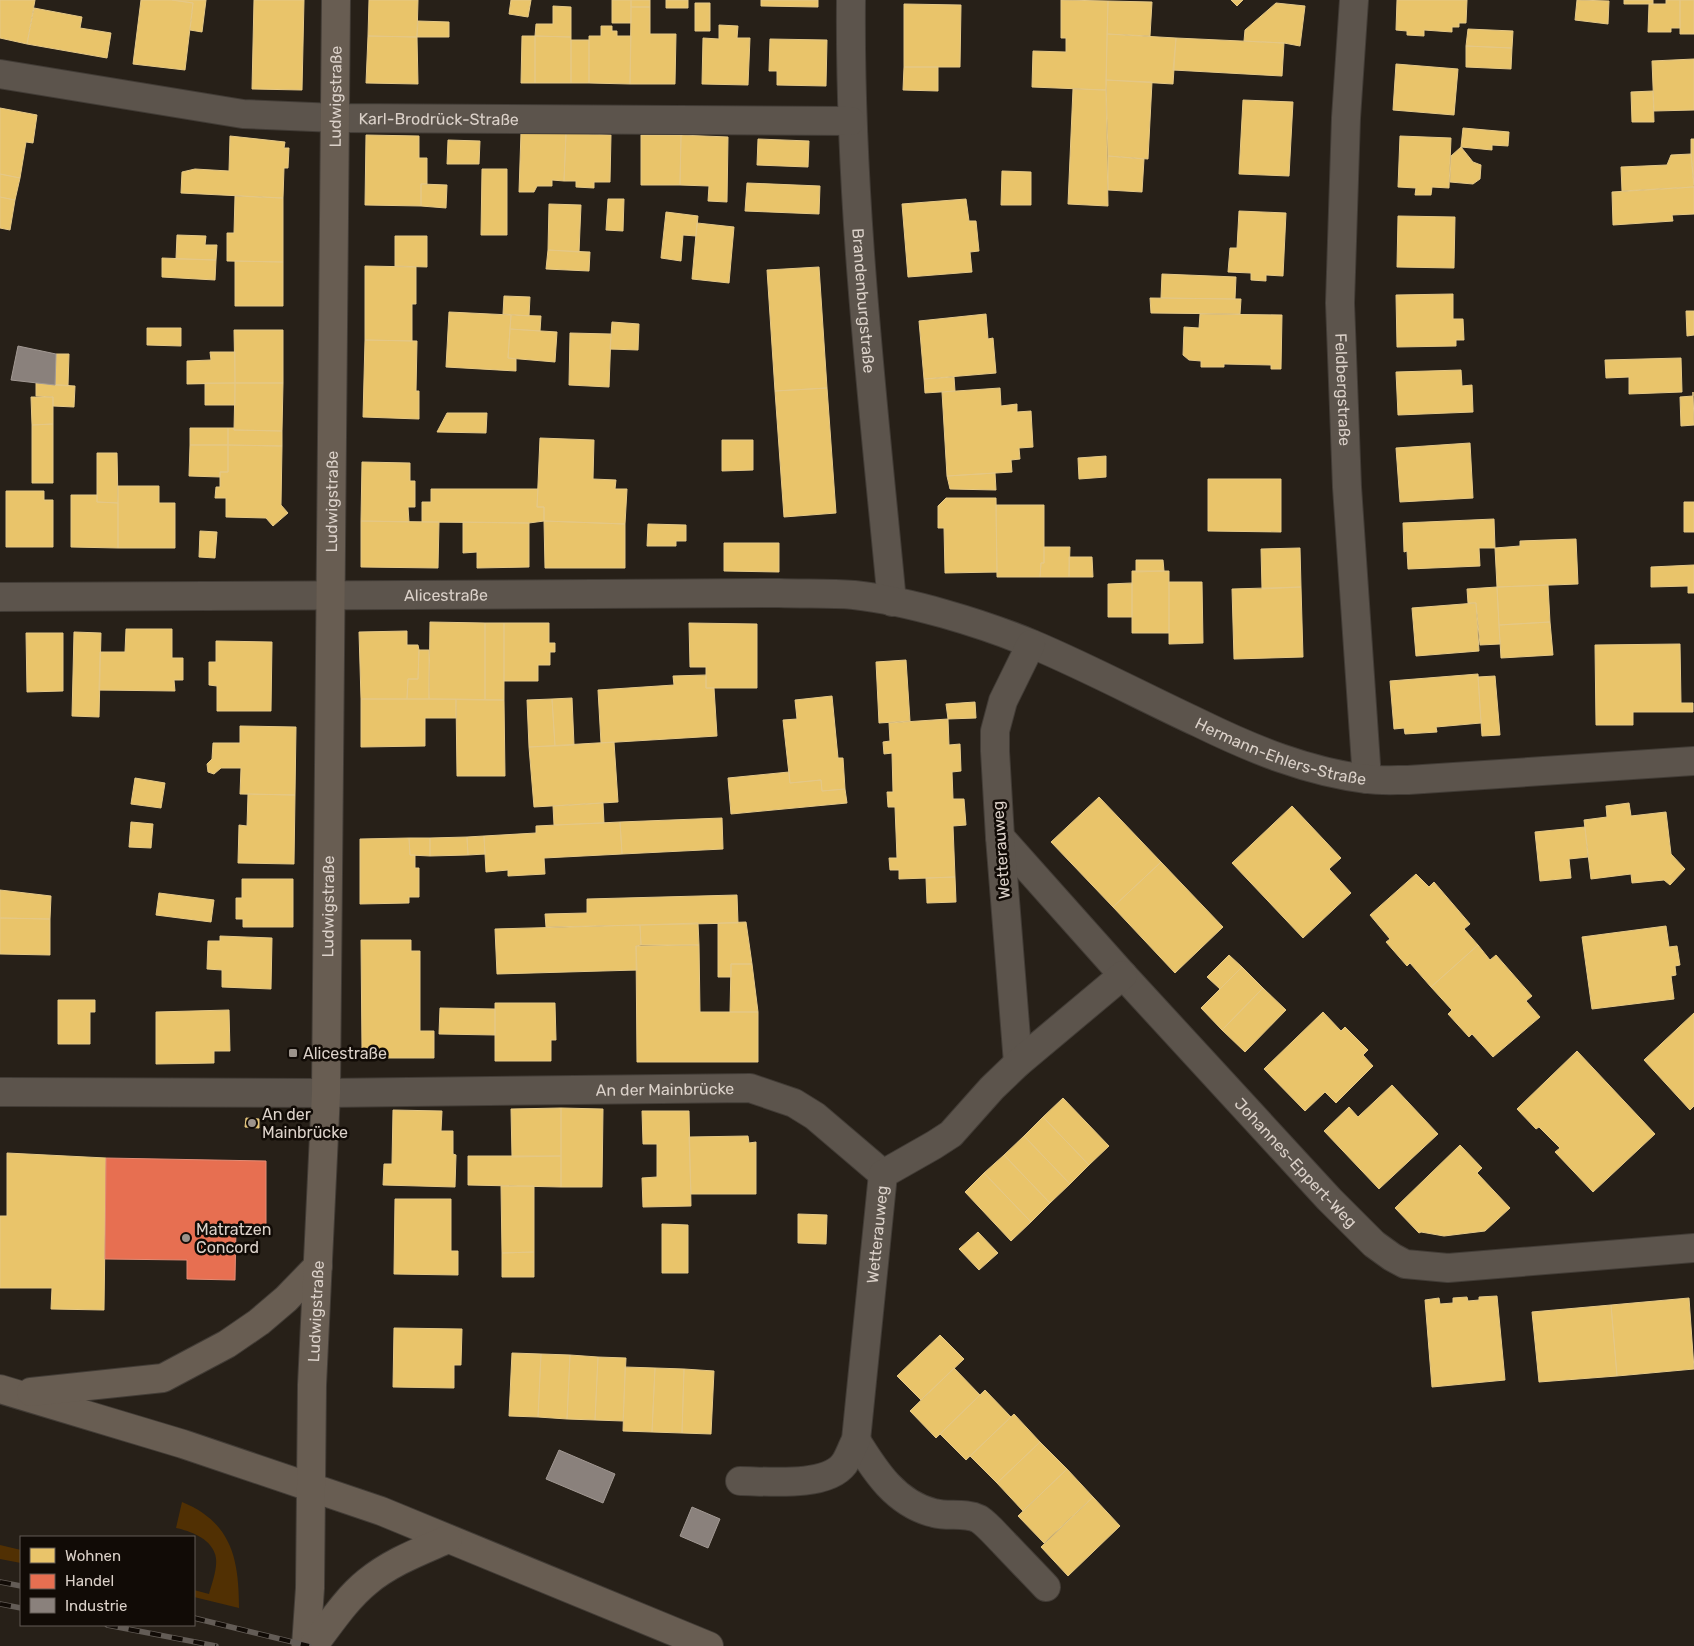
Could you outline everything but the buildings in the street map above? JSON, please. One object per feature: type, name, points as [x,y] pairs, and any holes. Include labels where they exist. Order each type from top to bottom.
[{"type":"main road","name":"Ludwigstraße","points":[[306,1646],[310,1588],[312,1385],[326,1093],[336,0]]},
{"type":"main road","points":[[9,1391],[163,1378],[227,1344],[259,1322],[286,1299],[318,1266]]},
{"type":"main road","points":[[9,1391],[183,1444],[381,1511],[709,1646]]},
{"type":"main road","points":[[313,1646],[350,1598],[367,1581],[394,1563],[448,1539]]},
{"type":"street","name":"Brandenburgstraße","points":[[851,0],[851,121],[858,244],[892,602]]},
{"type":"street","name":"Feldbergstraße","points":[[1354,0],[1346,118],[1340,303],[1347,487],[1367,779]]},
{"type":"street","name":"Karl-Brodrück-Straße","points":[[0,74],[229,113],[336,118],[851,121]]},
{"type":"street","name":"Alicestraße","points":[[0,597],[778,593],[854,595],[892,602]]},
{"type":"street","name":"Hermann-Ehlers-Straße","points":[[892,602],[970,623],[1031,644],[1101,675],[1240,743],[1297,764],[1367,779],[1408,780],[1694,761]]},
{"type":"street","name":"Wetterauweg","points":[[1018,1063],[994,751],[995,731],[1003,701],[1031,644]]},
{"type":"street","name":"Johannes-Eppert-Weg","points":[[1000,837],[1123,975],[1352,1224],[1374,1244],[1405,1264],[1448,1268],[1694,1248]]},
{"type":"street","name":"Wetterauweg","points":[[740,1481],[799,1481],[819,1478],[832,1473],[843,1465],[856,1440],[883,1174],[951,1134],[992,1088],[1018,1063],[1123,975]]},
{"type":"street","name":"An der Mainbrücke","points":[[0,1092],[326,1093],[750,1088],[794,1103],[815,1116],[883,1174]]},
{"type":"street","points":[[856,1440],[883,1480],[900,1498],[915,1507],[934,1514],[964,1515],[978,1519],[1046,1587]]},
{"type":"shaded area","points":[[182,1502],[199,1510],[222,1531],[234,1558],[239,1590],[239,1608],[195,1597],[195,1590],[209,1594],[215,1574],[215,1554],[204,1540],[193,1533],[176,1528]]},
{"type":"shaded area","points":[[0,1545],[20,1550],[20,1563],[0,1559]]},
{"type":"railway","points":[[0,1582],[20,1586]]},
{"type":"railway","points":[[0,1604],[20,1608]]},
{"type":"railway","points":[[195,1618],[309,1646]]},
{"type":"railway","points":[[112,1626],[216,1646]]},
{"type":"place","name":"Alicestraße","points":[[293,1053]]},
{"type":"place","name":"An der Mainbrücke","points":[[252,1123]]},
{"type":"place","name":"Matratzen Concord","points":[[186,1238]]}]
